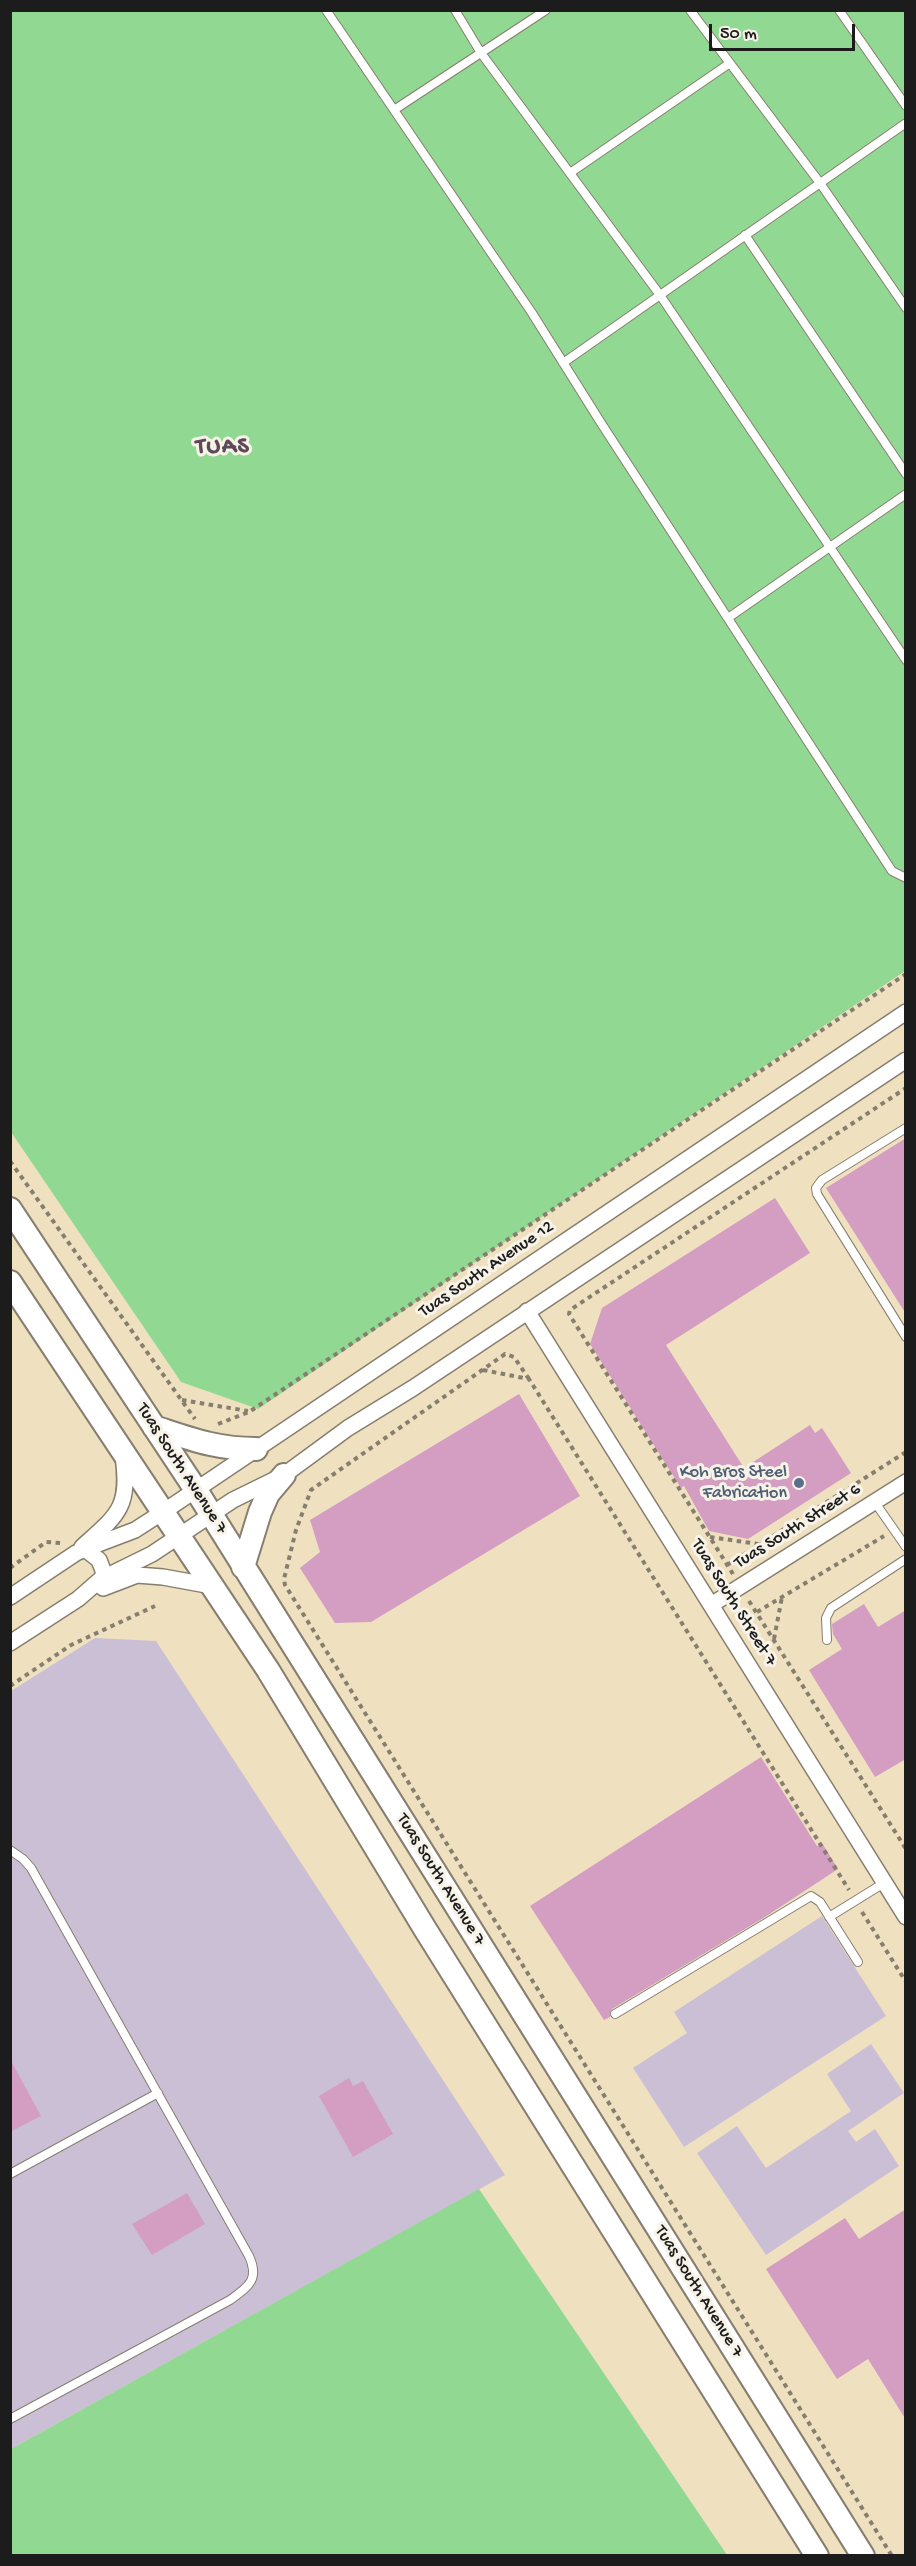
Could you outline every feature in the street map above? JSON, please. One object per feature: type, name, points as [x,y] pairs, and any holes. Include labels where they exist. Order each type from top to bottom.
[{"type":"street","name":"Tuas South Avenue 12","points":[[10,1597],[77,1547],[135,1530],[163,1512],[906,1012]]},
{"type":"street","points":[[10,1643],[78,1599],[102,1579],[152,1554],[211,1514],[284,1475],[348,1428],[413,1388],[906,1060]]},
{"type":"street","name":"Tuas South Avenue 7","points":[[10,1209],[196,1490],[862,2556]]},
{"type":"street","name":"Tuas South Avenue 7","points":[[10,1282],[268,1670],[425,1929],[817,2556]]},
{"type":"street","name":"Tuas South Street 7","points":[[527,1311],[906,1917]]},
{"type":"street","points":[[154,1427],[209,1446],[256,1449]]},
{"type":"street","points":[[102,1579],[104,1573],[99,1560],[77,1547],[110,1522],[123,1502],[126,1480],[122,1451]]},
{"type":"street","points":[[243,1567],[268,1494],[284,1475]]},
{"type":"street","name":"Tuas South Street 6","points":[[711,1605],[906,1482]]},
{"type":"street","points":[[78,1599],[137,1575],[163,1576],[212,1586]]},
{"type":"lane","points":[[326,10],[532,313],[892,871],[906,878]]},
{"type":"lane","points":[[455,10],[481,53],[660,295],[906,660]]},
{"type":"lane","points":[[394,110],[546,10]]},
{"type":"lane","points":[[690,10],[820,183],[906,308]]},
{"type":"lane","points":[[839,10],[906,106]]},
{"type":"lane","points":[[570,173],[730,63]]},
{"type":"lane","points":[[563,363],[906,123]]},
{"type":"lane","points":[[745,235],[906,474]]},
{"type":"lane","points":[[728,618],[906,494]]},
{"type":"lane","points":[[906,1128],[822,1180],[816,1188],[817,1194],[906,1337]]},
{"type":"lane","points":[[874,1502],[906,1547]]},
{"type":"lane","points":[[827,1640],[826,1618],[831,1608],[906,1559]]},
{"type":"lane","points":[[10,1850],[23,1858],[31,1868],[249,2256],[254,2275],[250,2285],[230,2300],[10,2419]]},
{"type":"lane","points":[[829,1917],[884,1883]]},
{"type":"lane","points":[[615,2014],[811,1896],[817,1898],[858,1962]]},
{"type":"lane","points":[[10,2174],[158,2093]]},
{"type":"path","points":[[214,1426],[249,1412],[906,974]]},
{"type":"path","points":[[570,1310],[906,1088]]},
{"type":"path","points":[[10,1161],[197,1422]]},
{"type":"path","points":[[892,2556],[285,1585],[284,1579],[296,1530],[311,1490],[505,1354],[514,1357],[906,1982]]},
{"type":"path","points":[[482,1370],[529,1380]]},
{"type":"path","points":[[181,1400],[249,1412]]},
{"type":"path","points":[[727,1565],[906,1452]]},
{"type":"path","points":[[757,1612],[894,1530]]},
{"type":"path","points":[[710,1538],[759,1545]]},
{"type":"path","points":[[10,1568],[46,1542],[54,1541],[77,1547]]},
{"type":"path","points":[[774,1639],[782,1597]]},
{"type":"path","points":[[10,1686],[71,1645],[155,1606]]},
{"type":"shaded area","points":[[95,1638],[156,1641],[505,2175],[11,2449],[11,1691]]},
{"type":"shaded area","points":[[822,1916],[886,2016],[684,2147],[633,2068],[687,2033],[674,2012]]},
{"type":"shaded area","points":[[871,2044],[904,2093],[848,2131],[856,2142],[875,2129],[899,2166],[766,2255],[697,2153],[737,2126],[766,2168],[851,2111],[827,2074]]},
{"type":"green space","points":[[10,11],[905,11],[905,971],[258,1409],[181,1382],[11,1132]]},
{"type":"green space","points":[[479,2189],[727,2555],[11,2555],[11,2449]]},
{"type":"building","points":[[906,1138],[906,1314],[826,1188]]},
{"type":"building","points":[[775,1198],[810,1253],[666,1345],[744,1468],[810,1425],[815,1433],[822,1428],[851,1473],[748,1539],[709,1531],[684,1486],[681,1488],[590,1344],[602,1308]]},
{"type":"building","points":[[519,1394],[580,1496],[371,1622],[335,1623],[300,1568],[320,1552],[310,1520]]},
{"type":"building","points":[[864,1604],[878,1627],[906,1610],[906,1759],[875,1777],[809,1670],[842,1649],[833,1634],[832,1624]]},
{"type":"building","points":[[761,1757],[817,1846],[822,1843],[838,1869],[765,1917],[612,2009],[610,2017],[604,2020],[530,1906]]},
{"type":"building","points":[[10,2059],[41,2116],[10,2132]]},
{"type":"building","points":[[349,2078],[353,2086],[363,2081],[393,2134],[353,2157],[319,2096]]},
{"type":"building","points":[[187,2193],[205,2224],[152,2255],[132,2224]]},
{"type":"building","points":[[906,2209],[906,2420],[868,2359],[837,2379],[766,2269],[845,2218],[859,2239]]},
{"type":"place","name":"Koh Bros Steel Fabrication","points":[[799,1483]]},
{"type":"district","name":"TUAS","points":[[223,448]]}]
